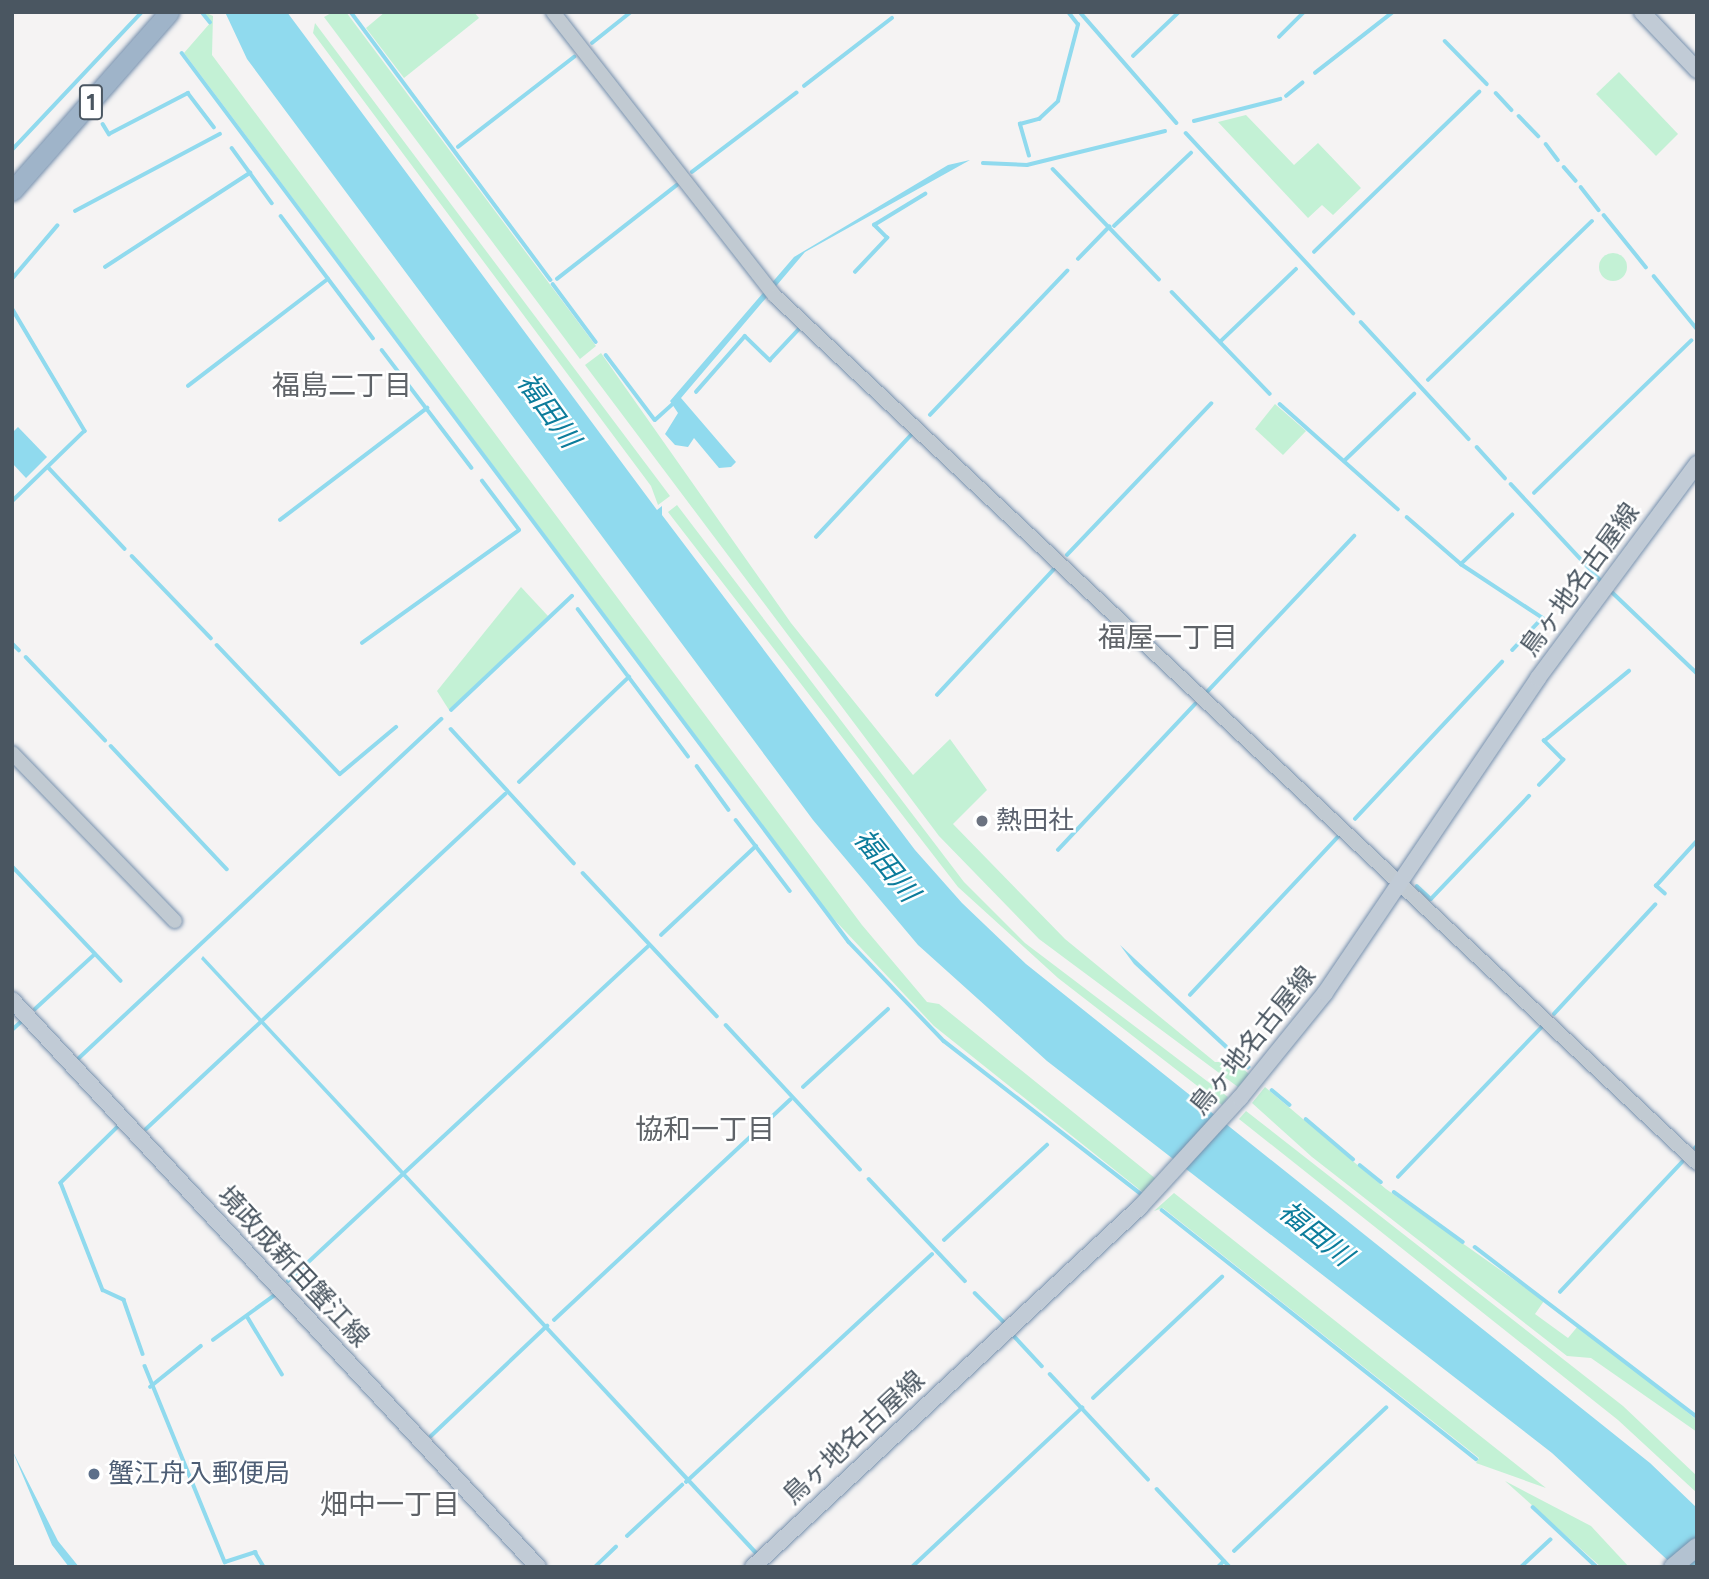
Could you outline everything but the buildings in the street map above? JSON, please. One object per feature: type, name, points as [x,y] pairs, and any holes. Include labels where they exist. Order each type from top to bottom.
[{"type":"highway","name":"1","points":[[12,191],[169,12]]},
{"type":"main road","points":[[1642,12],[1697,69]]},
{"type":"main road","name":"鳥ヶ地名古屋線","points":[[753,1567],[1171,1177],[1235,1103],[1325,993],[1538,678],[1697,464]]},
{"type":"main road","name":"境政成新田蟹江線","points":[[12,1000],[538,1567]]},
{"type":"main road","points":[[1673,1567],[1697,1547]]},
{"type":"street","points":[[553,12],[770,290],[1697,1163]]},
{"type":"street","points":[[12,753],[175,921]]},
{"type":"green space","points":[[204,12],[213,16],[212,55],[862,925],[927,1002],[939,1004],[1156,1179],[1145,1194],[934,1026],[830,915],[184,53],[211,22]]},
{"type":"green space","points":[[333,12],[346,12],[596,346],[580,359],[324,17]]},
{"type":"green space","points":[[385,12],[474,12],[479,18],[404,78],[366,28]]},
{"type":"green space","points":[[315,23],[670,496],[658,505],[651,486],[313,33]]},
{"type":"green space","points":[[1619,72],[1678,134],[1656,156],[1596,94]]},
{"type":"green space","points":[[1246,115],[1294,165],[1318,143],[1361,188],[1333,215],[1322,205],[1308,218],[1218,122]]},
{"type":"green space","points":[[1613,253],[1623,257],[1627,267],[1623,277],[1613,281],[1603,277],[1599,267],[1603,257]]},
{"type":"green space","points":[[601,353],[791,623],[913,775],[950,739],[987,790],[953,824],[1065,939],[1215,1062],[1235,1062],[1249,1074],[1238,1087],[1039,939],[939,836],[585,365]]},
{"type":"green space","points":[[1275,404],[1306,431],[1283,455],[1255,429]]},
{"type":"green space","points":[[677,505],[964,882],[1025,943],[1228,1097],[1222,1105],[1058,978],[958,887],[668,512]]},
{"type":"green space","points":[[521,587],[548,616],[449,710],[437,691]]},
{"type":"green space","points":[[1265,1087],[1386,1189],[1544,1301],[1535,1314],[1568,1338],[1578,1326],[1628,1364],[1697,1420],[1697,1432],[1591,1358],[1567,1356],[1312,1157],[1252,1103]]},
{"type":"green space","points":[[1246,1111],[1623,1406],[1697,1476],[1697,1493],[1618,1420],[1239,1119]]},
{"type":"green space","points":[[1174,1193],[1546,1488],[1476,1463],[1479,1458],[1163,1208],[1154,1211]]},
{"type":"green space","points":[[1505,1481],[1591,1526],[1629,1567],[1601,1567]]},
{"type":"water","name":"福田川","points":[[225,12],[287,12],[657,510],[662,506],[662,515],[915,850],[962,903],[1026,964],[1650,1463],[1697,1508],[1697,1567],[1675,1567],[1552,1453],[1047,1061],[918,945],[813,820],[247,59]]},
{"type":"water","points":[[970,160],[805,252],[681,398],[736,462],[731,467],[719,468],[694,438],[688,447],[675,445],[665,434],[678,413],[670,401],[794,257],[948,165]]},
{"type":"water","points":[[18,427],[47,457],[26,478],[12,463],[12,433]]},
{"type":"water","points":[[1120,945],[1251,1067],[1248,1070],[1134,964]]},
{"type":"water","points":[[203,956],[758,1552],[755,1555],[201,959]]},
{"type":"water","points":[[12,1450],[58,1541],[79,1567],[69,1567],[52,1545]]},
{"type":"waterway","points":[[202,12],[210,22]]},
{"type":"waterway","points":[[351,12],[551,280]]},
{"type":"waterway","points":[[592,43],[631,12]]},
{"type":"waterway","points":[[1029,156],[1020,124],[1039,119],[1058,101],[1078,25],[1068,12]]},
{"type":"waterway","points":[[1080,12],[1177,123]]},
{"type":"waterway","points":[[1133,56],[1179,12]]},
{"type":"waterway","points":[[1279,37],[1304,12]]},
{"type":"waterway","points":[[1315,73],[1393,12]]},
{"type":"waterway","points":[[12,150],[141,13]]},
{"type":"waterway","points":[[804,86],[892,18]]},
{"type":"waterway","points":[[1445,41],[1487,84]]},
{"type":"waterway","points":[[182,53],[849,942],[944,1041],[1141,1194]]},
{"type":"waterway","points":[[458,147],[574,57]]},
{"type":"waterway","points":[[1286,96],[1302,83]]},
{"type":"waterway","points":[[1314,252],[1479,92]]},
{"type":"waterway","points":[[103,124],[109,134],[188,93],[214,127]]},
{"type":"waterway","points":[[692,172],[796,93]]},
{"type":"waterway","points":[[1496,93],[1512,110]]},
{"type":"waterway","points":[[1194,121],[1280,99]]},
{"type":"waterway","points":[[1519,116],[1538,136]]},
{"type":"waterway","points":[[983,163],[1027,165],[1165,131]]},
{"type":"waterway","points":[[1186,133],[1353,313]]},
{"type":"waterway","points":[[75,211],[220,134]]},
{"type":"waterway","points":[[1546,144],[1558,160]]},
{"type":"waterway","points":[[232,148],[272,203]]},
{"type":"waterway","points":[[1114,226],[1191,153]]},
{"type":"waterway","points":[[1564,167],[1576,181]]},
{"type":"waterway","points":[[1053,169],[1159,279]]},
{"type":"waterway","points":[[105,267],[250,173]]},
{"type":"waterway","points":[[557,279],[677,185]]},
{"type":"waterway","points":[[1581,187],[1599,210]]},
{"type":"waterway","points":[[855,272],[887,238],[874,225],[925,194]]},
{"type":"waterway","points":[[1604,215],[1646,267]]},
{"type":"waterway","points":[[281,216],[373,338]]},
{"type":"waterway","points":[[1428,380],[1592,221]]},
{"type":"waterway","points":[[12,279],[57,226]]},
{"type":"waterway","points":[[1078,259],[1109,227]]},
{"type":"waterway","points":[[1220,342],[1296,269]]},
{"type":"waterway","points":[[930,415],[1067,271]]},
{"type":"waterway","points":[[1654,276],[1697,329]]},
{"type":"waterway","points":[[188,386],[328,279]]},
{"type":"waterway","points":[[553,284],[596,342]]},
{"type":"waterway","points":[[1172,292],[1270,394]]},
{"type":"waterway","points":[[12,308],[85,431],[12,502]]},
{"type":"waterway","points":[[1361,322],[1469,439]]},
{"type":"waterway","points":[[696,392],[745,336],[770,360],[800,328]]},
{"type":"waterway","points":[[1534,493],[1691,341]]},
{"type":"waterway","points":[[382,350],[472,468]]},
{"type":"waterway","points":[[606,355],[655,420],[676,401]]},
{"type":"waterway","points":[[1344,461],[1414,394]]},
{"type":"waterway","points":[[1067,555],[1211,404]]},
{"type":"waterway","points":[[1280,404],[1398,509]]},
{"type":"waterway","points":[[280,520],[427,408]]},
{"type":"waterway","points":[[816,537],[911,435]]},
{"type":"waterway","points":[[1477,447],[1505,478]]},
{"type":"waterway","points":[[48,467],[125,549]]},
{"type":"waterway","points":[[362,643],[519,530],[482,481]]},
{"type":"waterway","points":[[1511,484],[1602,582]]},
{"type":"waterway","points":[[1461,564],[1512,515]]},
{"type":"waterway","points":[[1407,517],[1461,564],[1543,618],[1513,650]]},
{"type":"waterway","points":[[1208,691],[1354,536]]},
{"type":"waterway","points":[[132,556],[211,638]]},
{"type":"waterway","points":[[937,695],[1054,569]]},
{"type":"waterway","points":[[1610,590],[1697,673]]},
{"type":"waterway","points":[[451,710],[572,596]]},
{"type":"waterway","points":[[578,609],[688,756]]},
{"type":"waterway","points":[[12,643],[19,650]]},
{"type":"waterway","points":[[217,645],[340,774],[396,727]]},
{"type":"waterway","points":[[26,657],[105,740]]},
{"type":"waterway","points":[[1355,819],[1502,662]]},
{"type":"waterway","points":[[1539,785],[1563,760],[1544,741],[1629,671]]},
{"type":"waterway","points":[[519,782],[629,677]]},
{"type":"waterway","points":[[1058,850],[1195,704]]},
{"type":"waterway","points":[[79,1058],[441,719]]},
{"type":"waterway","points":[[451,729],[574,863]]},
{"type":"waterway","points":[[111,746],[227,869]]},
{"type":"waterway","points":[[697,766],[729,810]]},
{"type":"waterway","points":[[146,1129],[505,794]]},
{"type":"waterway","points":[[1417,886],[1431,899],[1529,796]]},
{"type":"waterway","points":[[736,820],[790,891]]},
{"type":"waterway","points":[[1190,995],[1339,836]]},
{"type":"waterway","points":[[1665,894],[1656,886],[1697,841]]},
{"type":"waterway","points":[[661,935],[756,846]]},
{"type":"waterway","points":[[12,866],[121,981]]},
{"type":"waterway","points":[[583,873],[717,1016]]},
{"type":"waterway","points":[[1554,1014],[1655,905]]},
{"type":"waterway","points":[[288,1281],[648,947]]},
{"type":"waterway","points":[[35,1009],[95,954]]},
{"type":"waterway","points":[[803,1087],[888,1009]]},
{"type":"waterway","points":[[12,1030],[21,1022]]},
{"type":"waterway","points":[[726,1025],[860,1169]]},
{"type":"waterway","points":[[1398,1177],[1541,1028]]},
{"type":"waterway","points":[[1272,1090],[1290,1105]]},
{"type":"waterway","points":[[554,1320],[790,1100]]},
{"type":"waterway","points":[[1306,1119],[1353,1159]]},
{"type":"waterway","points":[[118,1127],[61,1183],[103,1290],[124,1300],[143,1354]]},
{"type":"waterway","points":[[944,1240],[1047,1145]]},
{"type":"waterway","points":[[1560,1292],[1682,1162]]},
{"type":"waterway","points":[[1360,1165],[1381,1182]]},
{"type":"waterway","points":[[869,1179],[965,1281]]},
{"type":"waterway","points":[[1394,1192],[1463,1242]]},
{"type":"waterway","points":[[1162,1210],[1476,1459]]},
{"type":"waterway","points":[[1475,1247],[1697,1417]]},
{"type":"waterway","points":[[686,1482],[932,1254]]},
{"type":"waterway","points":[[1093,1398],[1222,1277]]},
{"type":"waterway","points":[[975,1293],[1003,1321]]},
{"type":"waterway","points":[[213,1340],[275,1295]]},
{"type":"waterway","points":[[247,1316],[282,1374]]},
{"type":"waterway","points":[[431,1436],[547,1326]]},
{"type":"waterway","points":[[1014,1336],[1042,1366]]},
{"type":"waterway","points":[[150,1387],[201,1346]]},
{"type":"waterway","points":[[145,1366],[225,1562],[255,1552],[264,1567]]},
{"type":"waterway","points":[[1050,1374],[1148,1479]]},
{"type":"waterway","points":[[912,1567],[1082,1408]]},
{"type":"waterway","points":[[1234,1551],[1386,1408]]},
{"type":"waterway","points":[[627,1536],[682,1485]]},
{"type":"waterway","points":[[1157,1489],[1230,1567]]},
{"type":"waterway","points":[[1533,1507],[1597,1567]]},
{"type":"waterway","points":[[1521,1567],[1550,1540]]},
{"type":"waterway","points":[[595,1567],[616,1547]]},
{"type":"waterway","points":[[1218,1567],[1224,1561]]},
{"type":"place","name":"熱田社","points":[[982,821]]},
{"type":"place","name":"蟹江舟入郵便局","points":[[94,1474]]},
{"type":"district","name":"福島二丁目","points":[[342,385]]},
{"type":"district","name":"福屋一丁目","points":[[1168,637]]},
{"type":"district","name":"協和一丁目","points":[[705,1129]]},
{"type":"district","name":"畑中一丁目","points":[[390,1504]]}]
